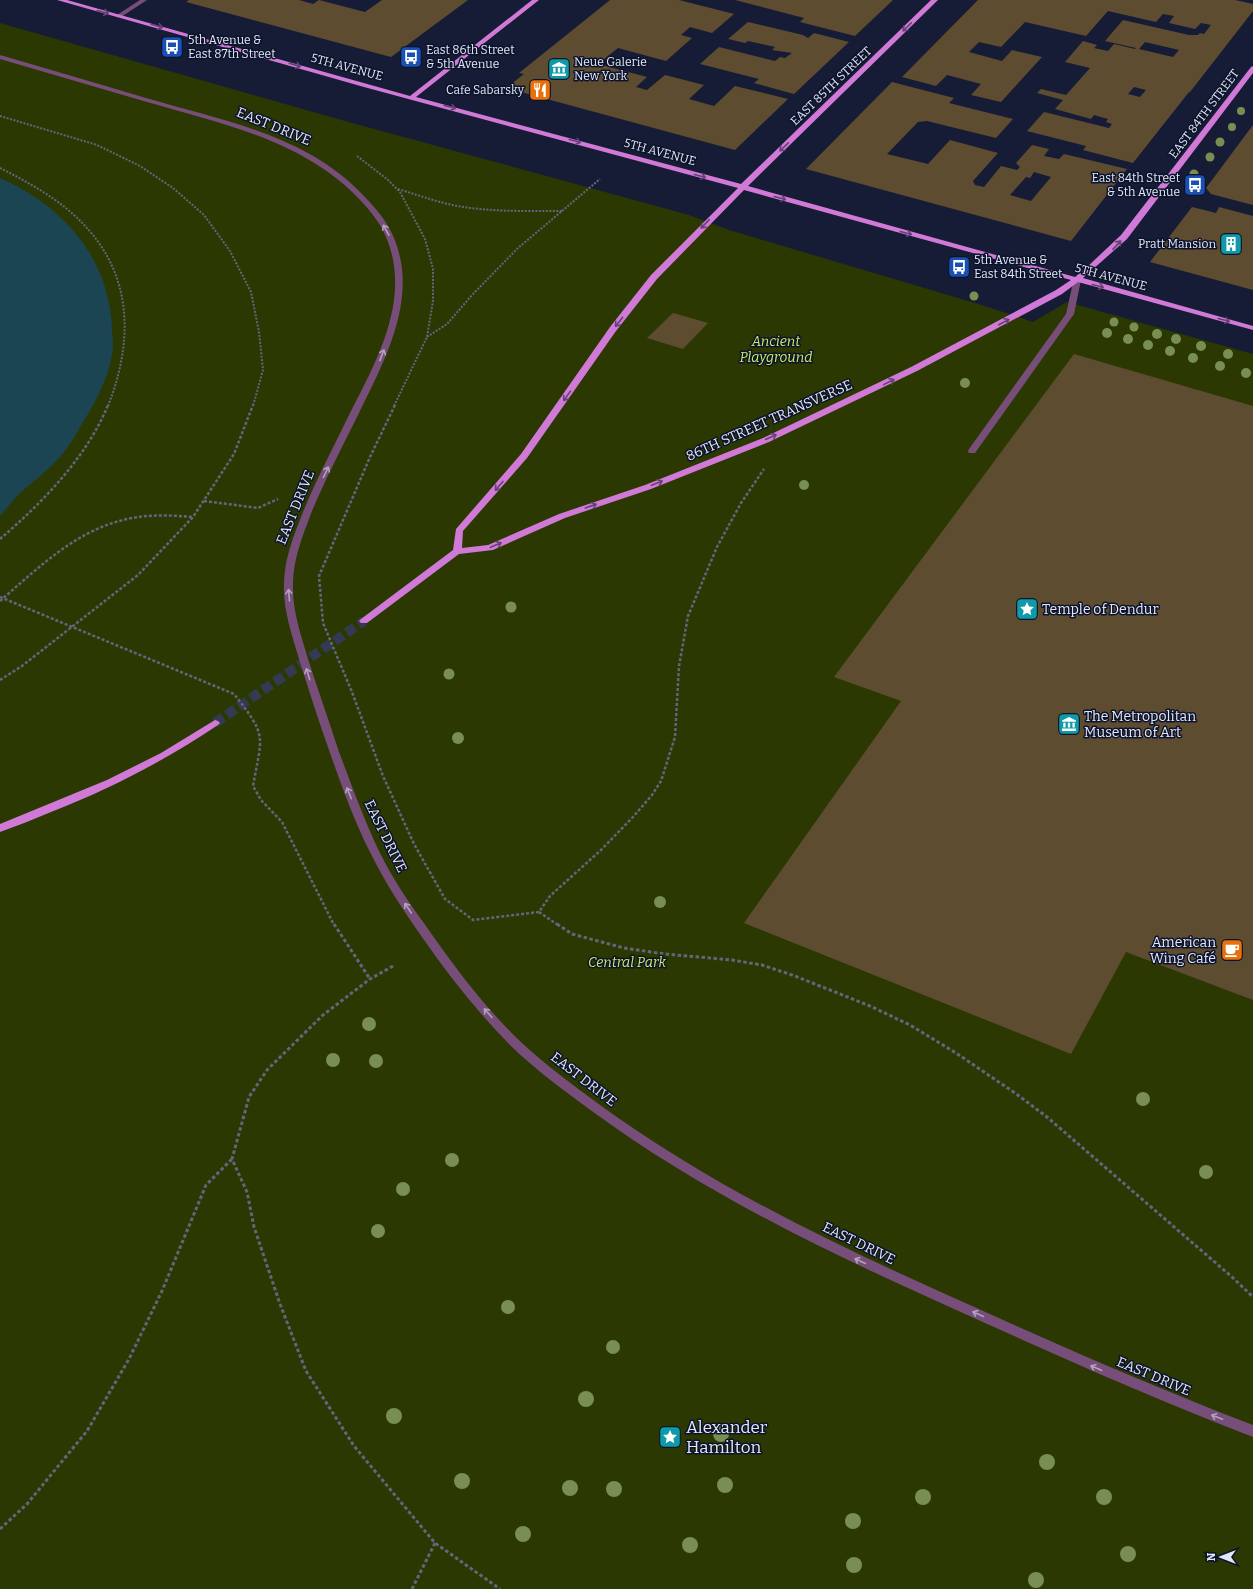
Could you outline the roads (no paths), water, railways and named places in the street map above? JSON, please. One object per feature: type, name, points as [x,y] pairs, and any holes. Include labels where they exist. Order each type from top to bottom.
[{"type":"main road","name":"5TH AVENUE","points":[[60,0],[1253,328]]},
{"type":"main road","points":[[412,97],[536,0]]},
{"type":"main road","name":"EAST 85TH STREET","points":[[743,187],[935,0]]},
{"type":"main road","name":"EAST 84TH STREET","points":[[1077,280],[1124,237],[1253,68]]},
{"type":"main road","points":[[364,621],[457,551],[459,531],[524,456],[613,329],[634,302],[674,256],[743,187]]},
{"type":"main road","name":"86TH STREET TRANSVERSE","points":[[457,551],[490,548],[562,516],[661,482],[766,440],[914,369],[1039,303],[1077,280]]},
{"type":"main road","points":[[0,828],[60,805],[142,767],[184,745],[215,723]]},
{"type":"street","points":[[119,16],[144,0]]},
{"type":"street","name":"EAST DRIVE","points":[[0,57],[230,124],[291,146],[330,168],[349,183],[377,214],[387,232],[394,246],[398,264],[398,302],[394,323],[376,370],[315,495],[299,532],[291,558],[288,584],[290,609],[296,634],[320,711],[348,790],[370,841],[385,872],[430,941],[482,1007],[514,1042],[590,1104],[650,1147],[704,1180],[853,1258],[1091,1366],[1168,1399],[1253,1431]]},
{"type":"street","points":[[972,451],[1070,314],[1077,280]]},
{"type":"water","points":[[0,178],[44,203],[78,236],[91,256],[102,278],[109,301],[113,348],[109,370],[105,380],[90,410],[65,451],[46,471],[20,493],[0,516]]},
{"type":"tunnel","points":[[215,723],[364,621]]},
{"type":"place","name":"5th Avenue & East 87th Street","points":[[172,47]]},
{"type":"place","name":"East 86th Street & 5th Avenue","points":[[411,57]]},
{"type":"place","name":"Neue Galerie New York","points":[[559,69]]},
{"type":"place","name":"Cafe Sabarsky","points":[[540,90]]},
{"type":"place","name":"East 84th Street & 5th Avenue","points":[[1195,185]]},
{"type":"place","name":"Pratt Mansion","points":[[1231,244]]},
{"type":"place","name":"5th Avenue & East 84th Street","points":[[959,267]]},
{"type":"place","name":"Temple of Dendur","points":[[1027,609]]},
{"type":"place","name":"The Metropolitan Museum of Art","points":[[1069,724]]},
{"type":"place","name":"American Wing Café","points":[[1232,950]]},
{"type":"place","name":"Alexander Hamilton","points":[[670,1437]]},
{"type":"park label","name":"Ancient Playground","points":[[776,350]]},
{"type":"park label","name":"Central Park","points":[[627,962]]}]
